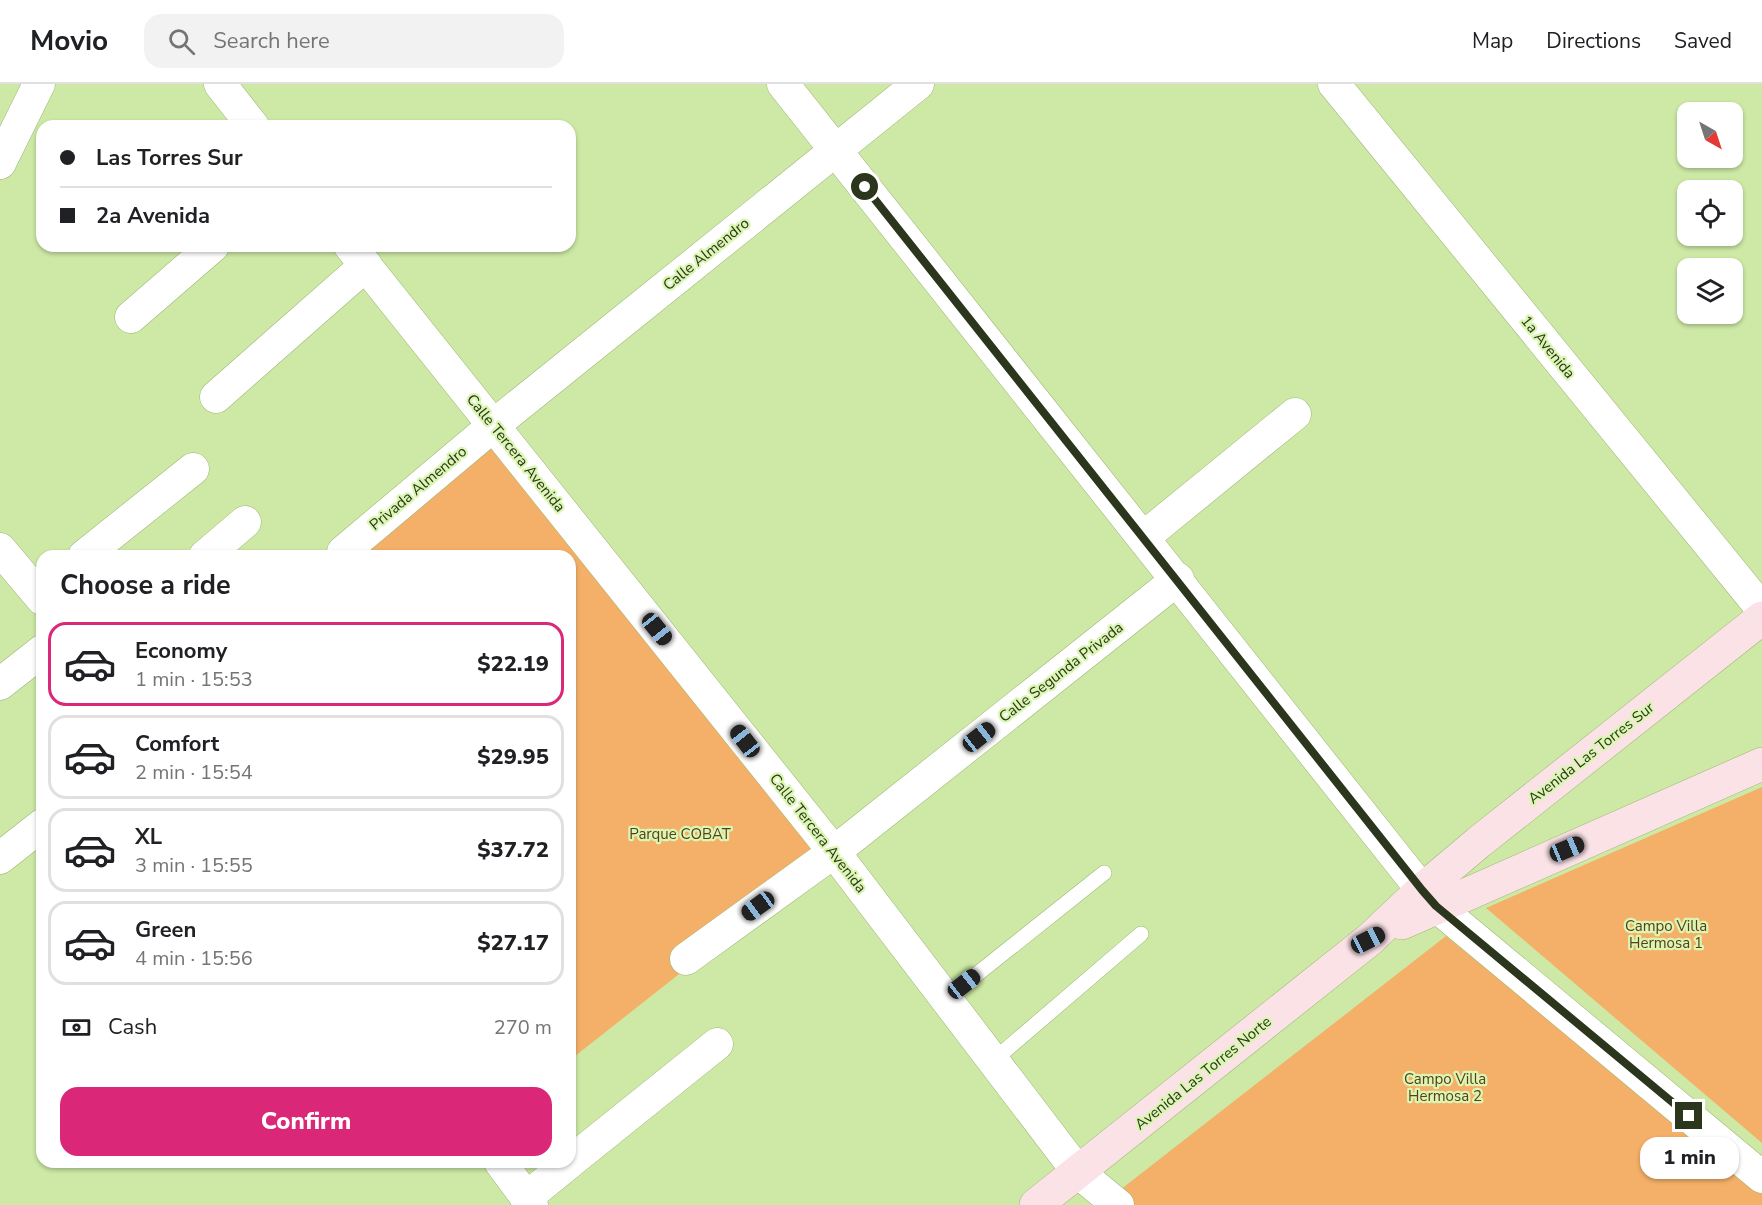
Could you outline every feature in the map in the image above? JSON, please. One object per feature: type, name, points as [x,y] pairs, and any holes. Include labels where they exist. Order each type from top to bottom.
[{"type":"main road","name":"Avenida Las Torres Sur","points":[[1429,898],[1762,618]]},
{"type":"main road","name":"Avenida Las Torres Norte","points":[[1036,1205],[1368,940],[1429,898],[1762,764]]},
{"type":"street","points":[[0,163],[39,84]]},
{"type":"street","points":[[783,84],[1429,898],[1762,1177]]},
{"type":"street","name":"Calle Almendro","points":[[494,425],[918,84]]},
{"type":"street","name":"1a Avenida","points":[[1334,84],[1762,609]]},
{"type":"street","points":[[224,86],[249,120]]},
{"type":"street","points":[[131,316],[206,252]]},
{"type":"street","points":[[216,397],[358,256]]},
{"type":"street","name":"Calle Tercera Avenida","points":[[358,256],[834,852],[1078,1172],[1118,1205]]},
{"type":"street","points":[[1144,537],[1294,414]]},
{"type":"street","name":"Privada Almendro","points":[[345,550],[494,425]]},
{"type":"street","points":[[92,550],[193,469]]},
{"type":"street","points":[[212,550],[245,522]]},
{"type":"street","points":[[0,549],[36,589]]},
{"type":"street","name":"Calle Segunda Privada","points":[[686,959],[834,852],[1178,579]]},
{"type":"street","points":[[0,684],[36,656]]},
{"type":"street","points":[[0,858],[36,830]]},
{"type":"street","points":[[576,1157],[717,1044]]},
{"type":"street","points":[[504,1168],[529,1201],[564,1168]]},
{"type":"lane","points":[[946,998],[1104,873]]},
{"type":"lane","points":[[994,1060],[1141,934]]},
{"type":"green space","name":"Parque COBAT","points":[[494,425],[834,852],[576,1055],[576,550],[339,550]]},
{"type":"green space","name":"Campo Villa Hermosa 1","points":[[1762,787],[1762,1143],[1486,908]]},
{"type":"green space","name":"Campo Villa Hermosa 2","points":[[1446,936],[1506,985],[1512,980],[1550,1021],[1762,1194],[1762,1205],[1121,1205],[1111,1197]]},
{"type":"route","points":[[865,187],[1436,906],[1689,1116]]}]
